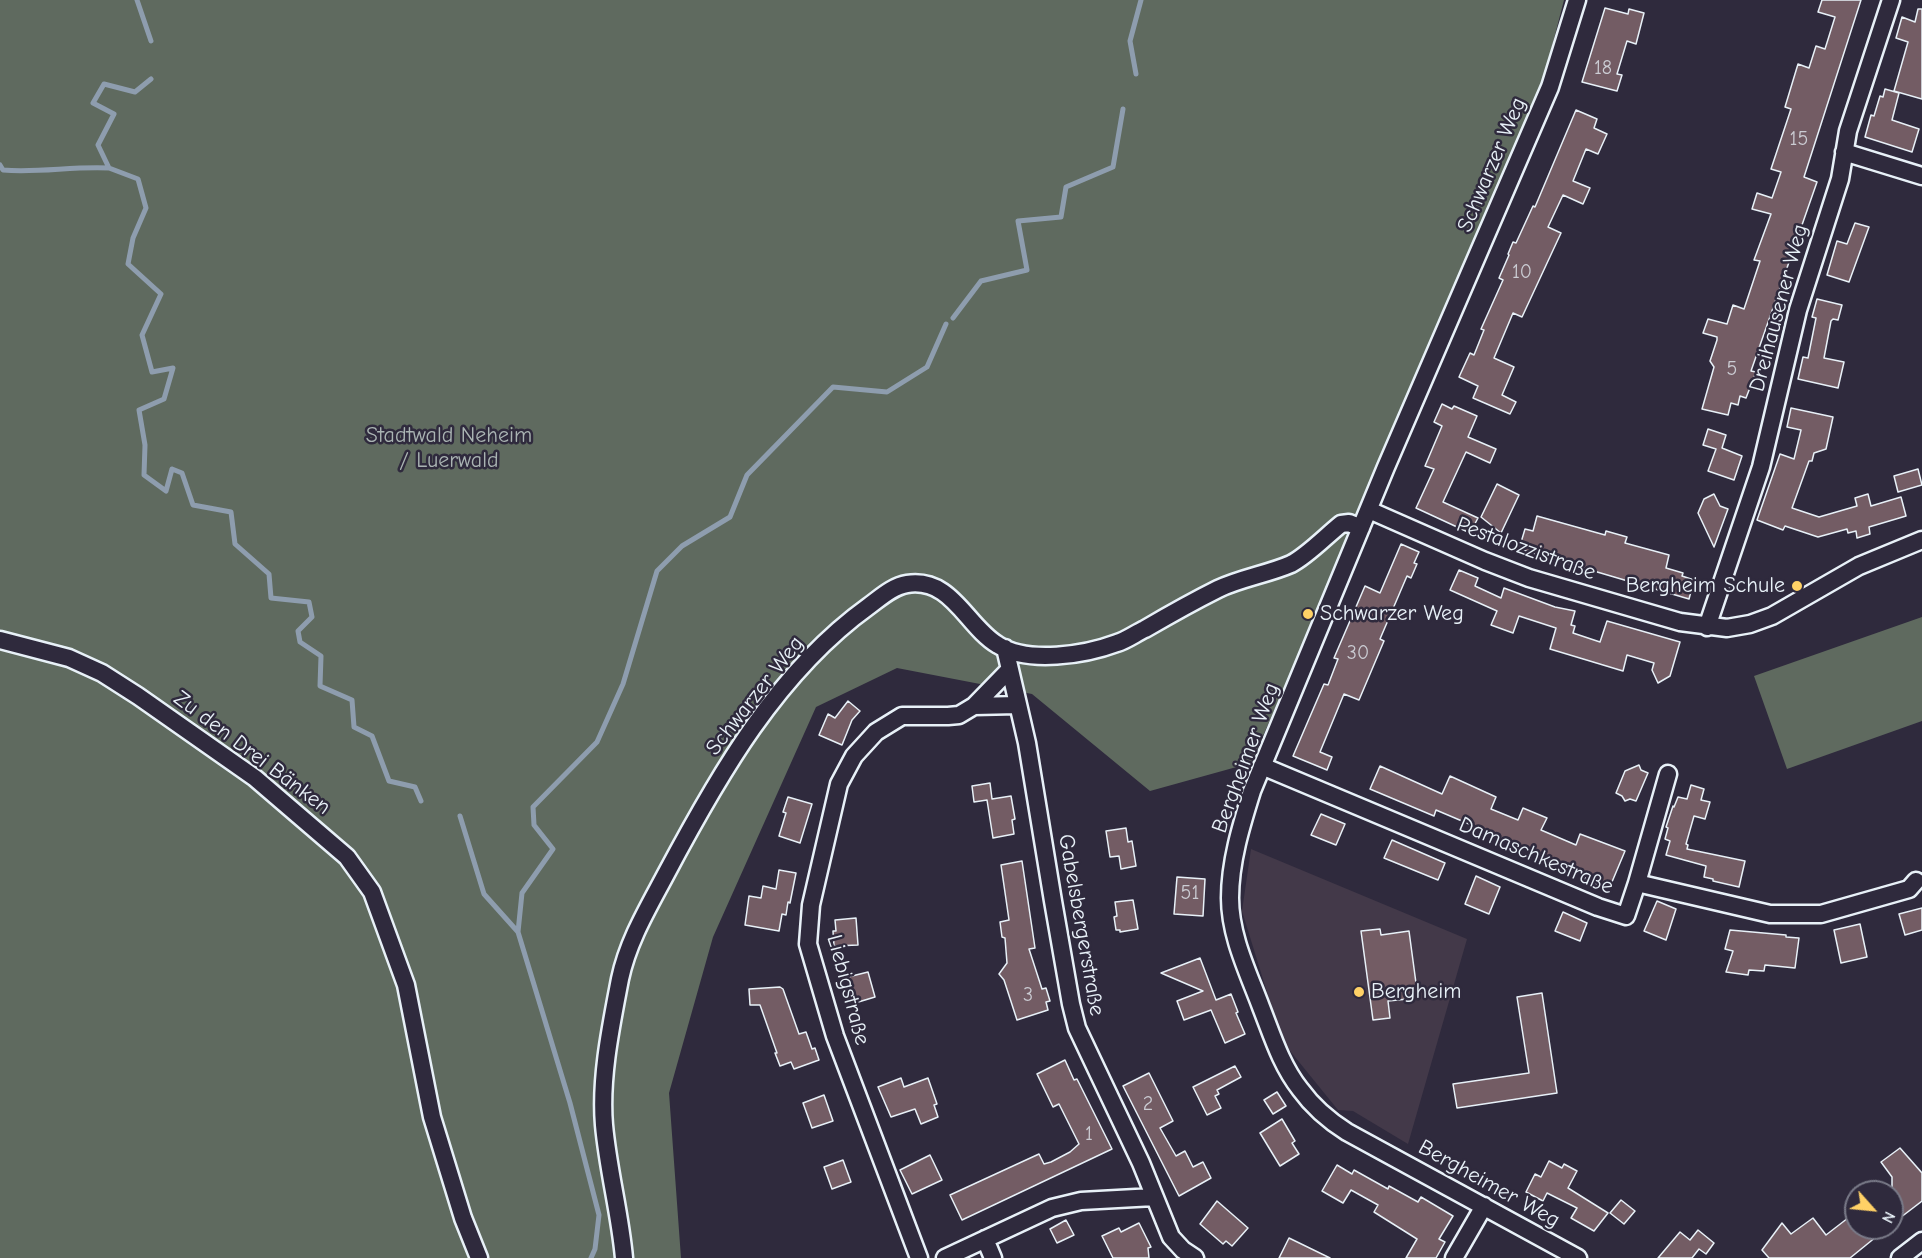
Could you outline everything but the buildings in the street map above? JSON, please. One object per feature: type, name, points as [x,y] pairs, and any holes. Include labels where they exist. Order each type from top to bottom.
[{"type":"street","name":"Schwarzer Weg","points":[[1369,510],[1550,87],[1577,0]]},
{"type":"street","name":"Dreihausener Weg","points":[[1707,627],[1761,467],[1798,310],[1840,179],[1848,131],[1891,0]]},
{"type":"street","points":[[1844,152],[1922,176]]},
{"type":"street","name":"Bergheimer Weg","points":[[1369,510],[1242,821],[1231,881],[1231,909],[1238,946],[1287,1069],[1307,1099],[1333,1123],[1578,1258]]},
{"type":"street","name":"Pestalozzistraße","points":[[1369,510],[1529,578],[1669,619],[1707,627],[1727,628],[1750,624],[1772,616],[1859,566],[1922,540]]},
{"type":"street","name":"Schwarzer Weg","points":[[624,1258],[607,1145],[604,1104],[620,982],[632,938],[712,791],[750,733],[804,664],[831,637],[863,610],[895,588],[908,584],[933,585],[953,599],[987,637],[1005,648],[1020,654],[1057,655],[1082,652],[1118,643],[1222,587],[1293,563],[1341,524],[1349,523],[1361,528]]},
{"type":"street","name":"Zu den Drei Bänken","points":[[0,640],[69,658],[102,673],[255,778],[347,857],[372,892],[406,985],[432,1117],[463,1218],[479,1258]]},
{"type":"street","name":"Gabelsbergerstraße","points":[[1005,648],[1027,743],[1073,1015],[1082,1040],[1141,1163],[1172,1237],[1183,1250],[1195,1258]]},
{"type":"street","name":"Liebigstraße","points":[[919,1258],[835,1036],[808,944],[811,905],[839,784],[854,756],[876,732],[902,716],[959,715],[974,706],[1009,670]]},
{"type":"street","name":"Liebigstraße","points":[[974,706],[1017,705]]},
{"type":"street","name":"Damaschkestraße","points":[[1263,766],[1626,916],[1637,883],[1770,914],[1821,914],[1909,889],[1916,881]]},
{"type":"street","points":[[1637,883],[1668,774]]},
{"type":"street","points":[[945,1258],[1040,1213],[1067,1204],[1103,1198],[1154,1197]]},
{"type":"street","points":[[1454,1258],[1484,1206]]},
{"type":"street","points":[[985,1239],[993,1258]]},
{"type":"street","points":[[1900,1258],[1922,1241]]},
{"type":"shaded area","name":"Bergheim","points":[[1251,849],[1467,939],[1408,1144],[1353,1111],[1338,1110],[1282,1041],[1242,911]]},
{"type":"green space","name":"Stadtwald Neheim / Luerwald","points":[[0,0],[1564,0],[1542,85],[1413,395],[1251,763],[1150,791],[1032,694],[897,668],[816,707],[713,937],[669,1093],[681,1258],[0,1258]]},
{"type":"green space","points":[[1922,617],[1922,721],[1787,769],[1754,676]]},
{"type":"waterway","points":[[137,0],[151,41]]},
{"type":"waterway","points":[[1136,74],[1130,41],[1141,0]]},
{"type":"waterway","points":[[151,79],[135,92],[104,84],[93,103],[114,114],[98,145],[109,168],[138,179],[146,208],[133,238],[128,264],[161,294],[142,335],[152,372],[173,368],[164,399],[139,410],[145,445],[144,475],[166,491],[172,469],[182,473],[193,505],[231,512],[235,544],[269,574],[271,598],[309,602],[312,617],[298,631],[300,642],[321,656],[320,686],[352,700],[354,727],[372,736],[389,781],[415,787],[421,801]]},
{"type":"waterway","points":[[953,318],[981,281],[1027,270],[1018,221],[1061,217],[1066,187],[1113,167],[1123,109]]},
{"type":"waterway","points":[[0,165],[3,170],[16,171],[109,168]]},
{"type":"waterway","points":[[591,1258],[595,1249],[599,1215],[570,1103],[518,932],[522,893],[553,849],[534,825],[533,807],[597,742],[623,684],[657,571],[682,546],[730,517],[747,475],[833,387],[887,392],[927,367],[946,324]]},
{"type":"waterway","points":[[460,816],[484,894],[518,932]]},
{"type":"place","name":"Bergheim Schule","points":[[1797,586]]},
{"type":"place","name":"Schwarzer Weg","points":[[1308,614]]},
{"type":"place","name":"Bergheim","points":[[1359,992]]}]
